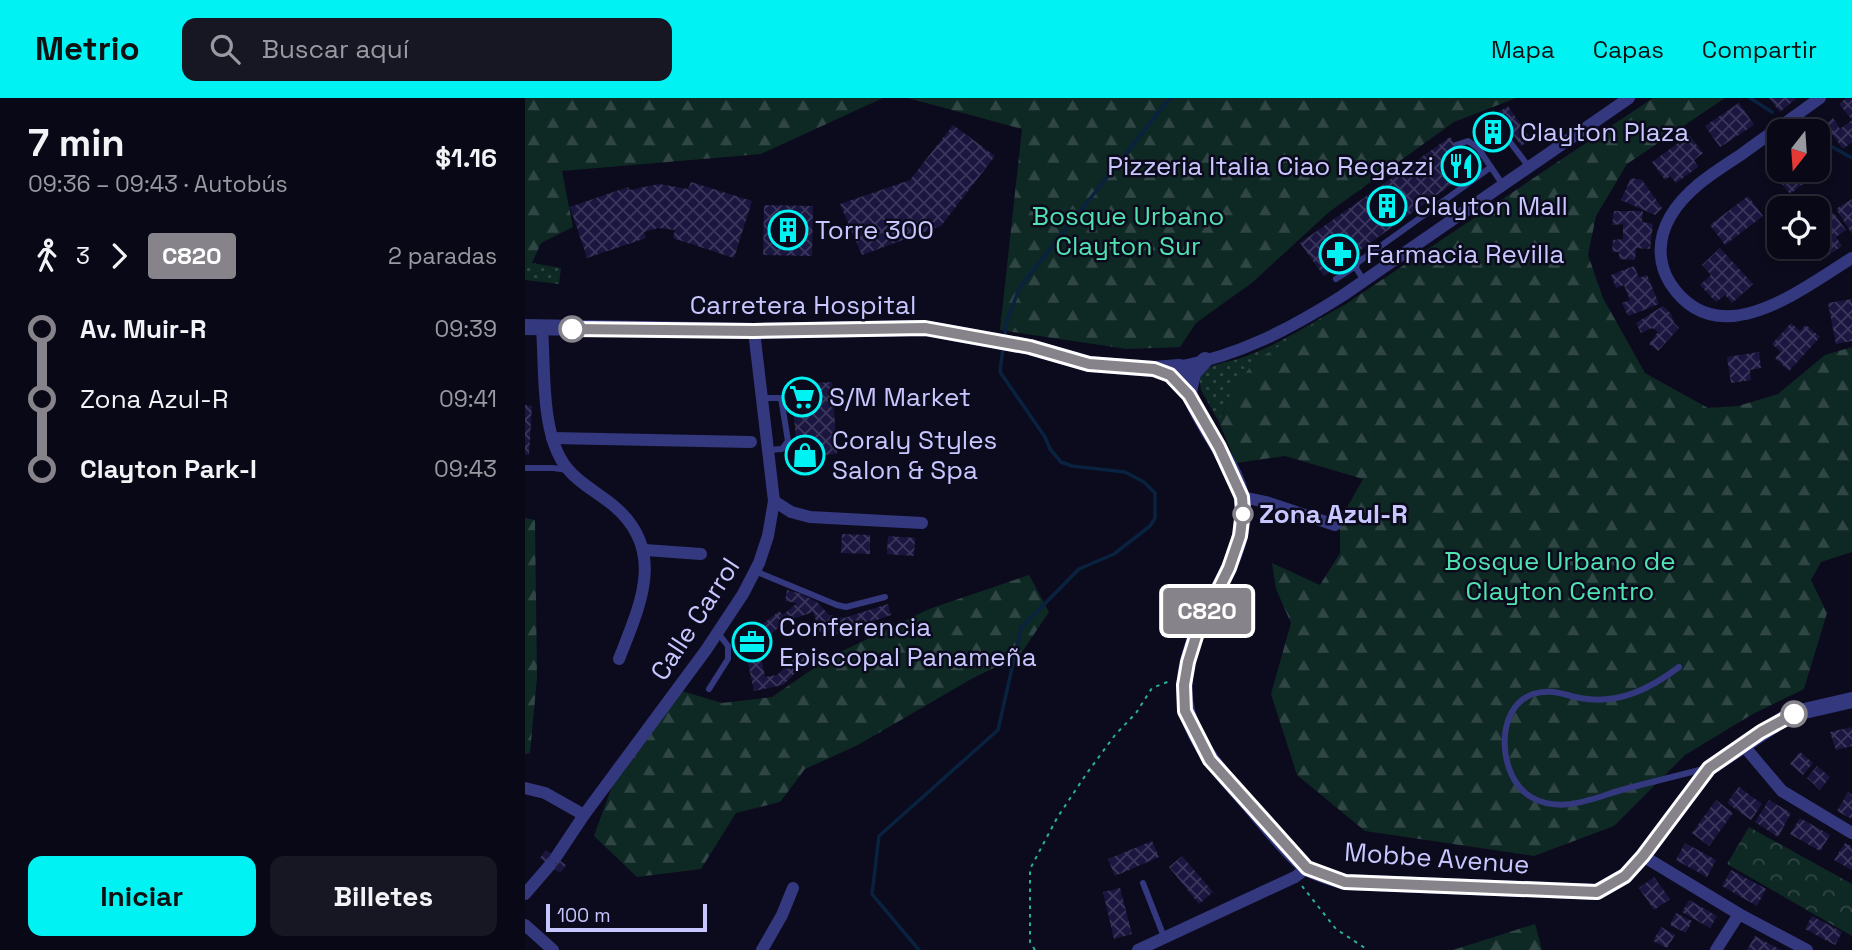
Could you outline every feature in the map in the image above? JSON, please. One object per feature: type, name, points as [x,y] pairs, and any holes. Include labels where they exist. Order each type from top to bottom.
[{"type":"street","name":"Carretera Hospital","points":[[525,327],[754,331],[908,327],[960,332],[1030,347],[1089,364],[1154,369],[1179,367],[1252,346],[1278,334],[1364,281],[1629,98]]},
{"type":"street","points":[[1820,98],[1713,174],[1680,203],[1663,232],[1660,245],[1663,267],[1674,288],[1690,304],[1710,314],[1733,317],[1756,313],[1772,306],[1852,258]]},
{"type":"street","points":[[542,328],[549,419],[552,438],[563,463],[628,520],[645,550],[641,595],[619,659]]},
{"type":"street","name":"Calle Carrol","points":[[525,894],[553,861],[584,814],[718,633],[755,571],[768,536],[774,501],[754,331]]},
{"type":"street","points":[[1189,395],[1193,373],[1205,360]]},
{"type":"street","name":"Mobbe Avenue","points":[[1179,367],[1189,395],[1219,447],[1242,497],[1240,536],[1229,568],[1197,633],[1188,662],[1184,685],[1185,711],[1210,760],[1301,873],[1345,882],[1597,892],[1625,876],[1709,768],[1785,718],[1852,700]]},
{"type":"street","points":[[1154,369],[1175,379],[1189,395]]},
{"type":"street","points":[[552,438],[751,442]]},
{"type":"street","points":[[1242,497],[1266,502],[1335,525]]},
{"type":"street","points":[[774,501],[791,512],[810,517],[922,523]]},
{"type":"street","points":[[645,550],[701,554]]},
{"type":"street","points":[[1743,745],[1782,791],[1852,833]]},
{"type":"street","points":[[525,788],[545,793],[584,814]]},
{"type":"street","points":[[1643,856],[1739,914],[1807,950]]},
{"type":"street","points":[[1138,950],[1301,873]]},
{"type":"street","points":[[762,950],[782,915],[793,888]]},
{"type":"street","points":[[1716,950],[1739,914]]},
{"type":"street","points":[[525,925],[553,950]]},
{"type":"lane","points":[[1456,145],[1463,141],[1472,142],[1503,185]]},
{"type":"lane","points":[[1510,142],[1529,167]]},
{"type":"lane","points":[[1336,279],[1491,167]]},
{"type":"lane","points":[[1356,266],[1364,281]]},
{"type":"lane","points":[[762,398],[781,398],[788,442],[782,449],[768,450]]},
{"type":"lane","points":[[525,468],[570,471]]},
{"type":"lane","points":[[755,571],[846,607],[885,597]]},
{"type":"lane","points":[[709,688],[728,659],[728,646],[718,633]]},
{"type":"lane","points":[[1679,667],[1647,689],[1629,696],[1593,700],[1553,691],[1531,695],[1519,704],[1509,722],[1505,744],[1506,761],[1511,776],[1527,794],[1540,801],[1561,804],[1585,801],[1709,768]]},
{"type":"lane","points":[[1143,883],[1164,937]]},
{"type":"path","points":[[1035,950],[1030,942],[1030,869],[1057,818],[1115,735],[1136,713],[1152,688],[1175,679]]},
{"type":"path","points":[[1301,873],[1336,929],[1368,950]]},
{"type":"green space","points":[[525,98],[883,98],[761,154],[562,171],[573,227],[541,243],[532,263],[525,264]]},
{"type":"green space","name":"Bosque Urbano Clayton Sur","points":[[908,98],[1516,98],[1454,122],[1329,212],[1253,282],[1196,323],[1180,347],[1127,349],[1000,330],[1022,129]]},
{"type":"green space","name":"Bosque Urbano de Clayton Centro","points":[[1653,98],[1725,98],[1627,164],[1596,216],[1588,255],[1603,298],[1645,373],[1708,408],[1738,406],[1778,394],[1825,355],[1852,347],[1852,552],[1821,562],[1811,580],[1827,613],[1804,689],[1751,715],[1685,755],[1614,826],[1534,856],[1365,831],[1297,775],[1271,694],[1291,623],[1276,589],[1272,563],[1320,585],[1340,553],[1340,520],[1363,479],[1285,456],[1236,463],[1219,422],[1231,392],[1255,361],[1328,316]]},
{"type":"green space","points":[[525,264],[561,268],[559,284],[525,280]]},
{"type":"green space","points":[[1342,306],[1231,392],[1219,422],[1201,390],[1199,377],[1207,369],[1265,348]]},
{"type":"green space","points":[[525,518],[535,520],[537,678],[530,753],[525,754]]},
{"type":"green space","points":[[1029,575],[1049,612],[1020,655],[973,678],[858,745],[805,769],[780,802],[736,813],[701,869],[637,877],[594,836],[623,756],[682,691],[722,703],[772,697],[830,657],[929,609]]},
{"type":"green space","points":[[1749,827],[1852,884],[1852,936],[1727,864]]},
{"type":"green space","points":[[1535,924],[1542,950],[1453,950]]},
{"type":"building","points":[[1769,98],[1797,98],[1780,112]]},
{"type":"building","points":[[1846,98],[1852,98],[1852,120],[1839,104]]},
{"type":"building","points":[[1739,103],[1754,125],[1720,147],[1705,126]]},
{"type":"building","name":"Clayton Plaza","points":[[1508,106],[1531,140],[1521,146],[1504,120],[1498,124],[1508,139],[1493,149],[1478,125]]},
{"type":"building","points":[[1833,118],[1840,129],[1852,120],[1852,142],[1843,149],[1831,132],[1831,120]]},
{"type":"building","points":[[953,125],[995,156],[941,226],[862,255],[840,204],[910,180]]},
{"type":"building","points":[[1689,135],[1703,153],[1694,160],[1698,167],[1676,183],[1670,176],[1665,180],[1652,162]]},
{"type":"building","name":"Clayton Mall","points":[[1450,137],[1473,169],[1324,276],[1300,243]]},
{"type":"building","points":[[1631,178],[1642,180],[1662,208],[1655,215],[1621,200]]},
{"type":"building","points":[[691,182],[752,201],[734,258],[673,238],[675,230],[658,228],[644,232],[646,238],[587,258],[570,207],[628,187],[630,190],[659,184],[688,189]]},
{"type":"building","points":[[1780,182],[1806,182],[1790,194]]},
{"type":"building","points":[[1748,196],[1763,216],[1725,245],[1710,225]]},
{"type":"building","points":[[1852,199],[1852,234],[1836,209]]},
{"type":"building","name":"Torre 300","points":[[764,205],[813,206],[812,256],[763,255]]},
{"type":"building","points":[[1614,211],[1643,211],[1642,222],[1653,224],[1650,249],[1636,248],[1635,260],[1619,259],[1619,252],[1612,252],[1613,240],[1623,239],[1623,224],[1612,225]]},
{"type":"building","points":[[1833,212],[1846,230],[1836,237],[1842,246],[1830,254],[1830,214]]},
{"type":"building","points":[[1720,248],[1753,284],[1732,303],[1725,295],[1716,302],[1700,285],[1711,275],[1702,265]]},
{"type":"building","points":[[1634,266],[1639,278],[1647,275],[1659,304],[1628,316],[1622,303],[1630,300],[1624,285],[1616,288],[1611,275]]},
{"type":"building","points":[[1852,299],[1852,341],[1836,344],[1828,303]]},
{"type":"building","points":[[1663,306],[1679,328],[1658,351],[1649,344],[1658,332],[1652,328],[1641,333],[1636,323]]},
{"type":"building","points":[[1791,323],[1800,331],[1806,325],[1820,337],[1789,371],[1775,358],[1781,352],[1772,344]]},
{"type":"building","points":[[1759,352],[1761,368],[1750,370],[1751,380],[1731,383],[1727,357]]},
{"type":"building","points":[[832,382],[837,454],[797,457],[792,385]]},
{"type":"building","points":[[525,405],[532,406],[529,455],[525,455]]},
{"type":"building","points":[[842,534],[870,535],[870,554],[841,553]]},
{"type":"building","points":[[888,536],[915,538],[914,556],[887,554]]},
{"type":"building","name":"Conferencia Episcopal Panameña","points":[[787,590],[817,602],[829,615],[844,618],[888,604],[891,615],[831,636],[828,629],[820,632],[813,612],[787,621],[758,644],[765,677],[777,675],[803,649],[811,657],[783,685],[754,691],[743,640],[779,611],[783,615],[797,603],[785,601]]},
{"type":"building","points":[[1852,727],[1852,746],[1836,750],[1830,732]]},
{"type":"building","points":[[1800,752],[1813,763],[1803,775],[1790,764]]},
{"type":"building","points":[[1817,766],[1830,777],[1820,790],[1807,778]]},
{"type":"building","points":[[1739,787],[1762,804],[1751,820],[1727,803]]},
{"type":"building","points":[[1848,792],[1852,795],[1852,819],[1837,811]]},
{"type":"building","points":[[1716,800],[1733,813],[1709,846],[1692,833]]},
{"type":"building","points":[[1769,800],[1791,813],[1778,837],[1755,822]]},
{"type":"building","points":[[1800,818],[1830,835],[1820,851],[1790,834]]},
{"type":"building","points":[[1152,841],[1159,857],[1115,876],[1108,859]]},
{"type":"building","points":[[1685,843],[1716,860],[1707,877],[1676,860]]},
{"type":"building","points":[[1845,843],[1852,847],[1852,870],[1834,860]]},
{"type":"building","points":[[546,850],[566,865],[560,873],[540,858]]},
{"type":"building","points":[[1182,856],[1213,892],[1199,904],[1169,867]]},
{"type":"building","points":[[1731,870],[1766,889],[1757,906],[1722,886]]},
{"type":"building","points":[[1654,877],[1670,899],[1654,910],[1639,888]]},
{"type":"building","points":[[1120,888],[1132,934],[1114,939],[1103,892]]},
{"type":"building","points":[[1689,900],[1717,916],[1710,928],[1682,912]]},
{"type":"building","points":[[1676,913],[1692,921],[1686,933],[1670,925]]},
{"type":"building","points":[[1812,916],[1842,932],[1835,945],[1805,929]]},
{"type":"building","points":[[1661,927],[1675,935],[1667,948],[1653,941]]},
{"type":"building","points":[[1755,936],[1781,950],[1747,950]]},
{"type":"waterway","points":[[1004,339],[1007,320],[1020,287],[1170,98]]},
{"type":"waterway","points":[[1750,98],[1772,112]]},
{"type":"waterway","points":[[1831,146],[1852,158]]},
{"type":"waterway","points":[[919,950],[872,894],[879,836],[998,730],[1021,628],[1079,569],[1114,554],[1150,526],[1155,518],[1155,493],[1144,482],[1125,472],[1072,466],[1061,462],[1000,372],[1003,347]]},
{"type":"bus line","name":"C820","points":[[572,329],[754,331],[925,328],[960,332],[1030,347],[1089,364],[1154,369],[1170,375],[1189,395],[1219,447],[1242,497],[1243,511],[1240,536],[1229,568],[1197,633],[1188,662],[1184,685],[1185,711],[1210,760],[1307,868],[1345,882],[1597,892],[1625,876],[1709,768],[1761,732],[1794,714]]},
{"type":"place","name":"Clayton Plaza","points":[[1493,132]]},
{"type":"place","name":"Pizzeria Italia Ciao Regazzi","points":[[1461,166]]},
{"type":"place","name":"Clayton Mall","points":[[1387,206]]},
{"type":"place","name":"Torre 300","points":[[788,230]]},
{"type":"place","name":"Farmacia Revilla","points":[[1339,254]]},
{"type":"place","name":"S/M Market","points":[[802,397]]},
{"type":"place","name":"Coraly Styles Salon & Spa","points":[[805,455]]},
{"type":"place","name":"Zona Azul-R","points":[[1243,514]]},
{"type":"place","name":"Conferencia Episcopal Panameña","points":[[752,642]]}]
